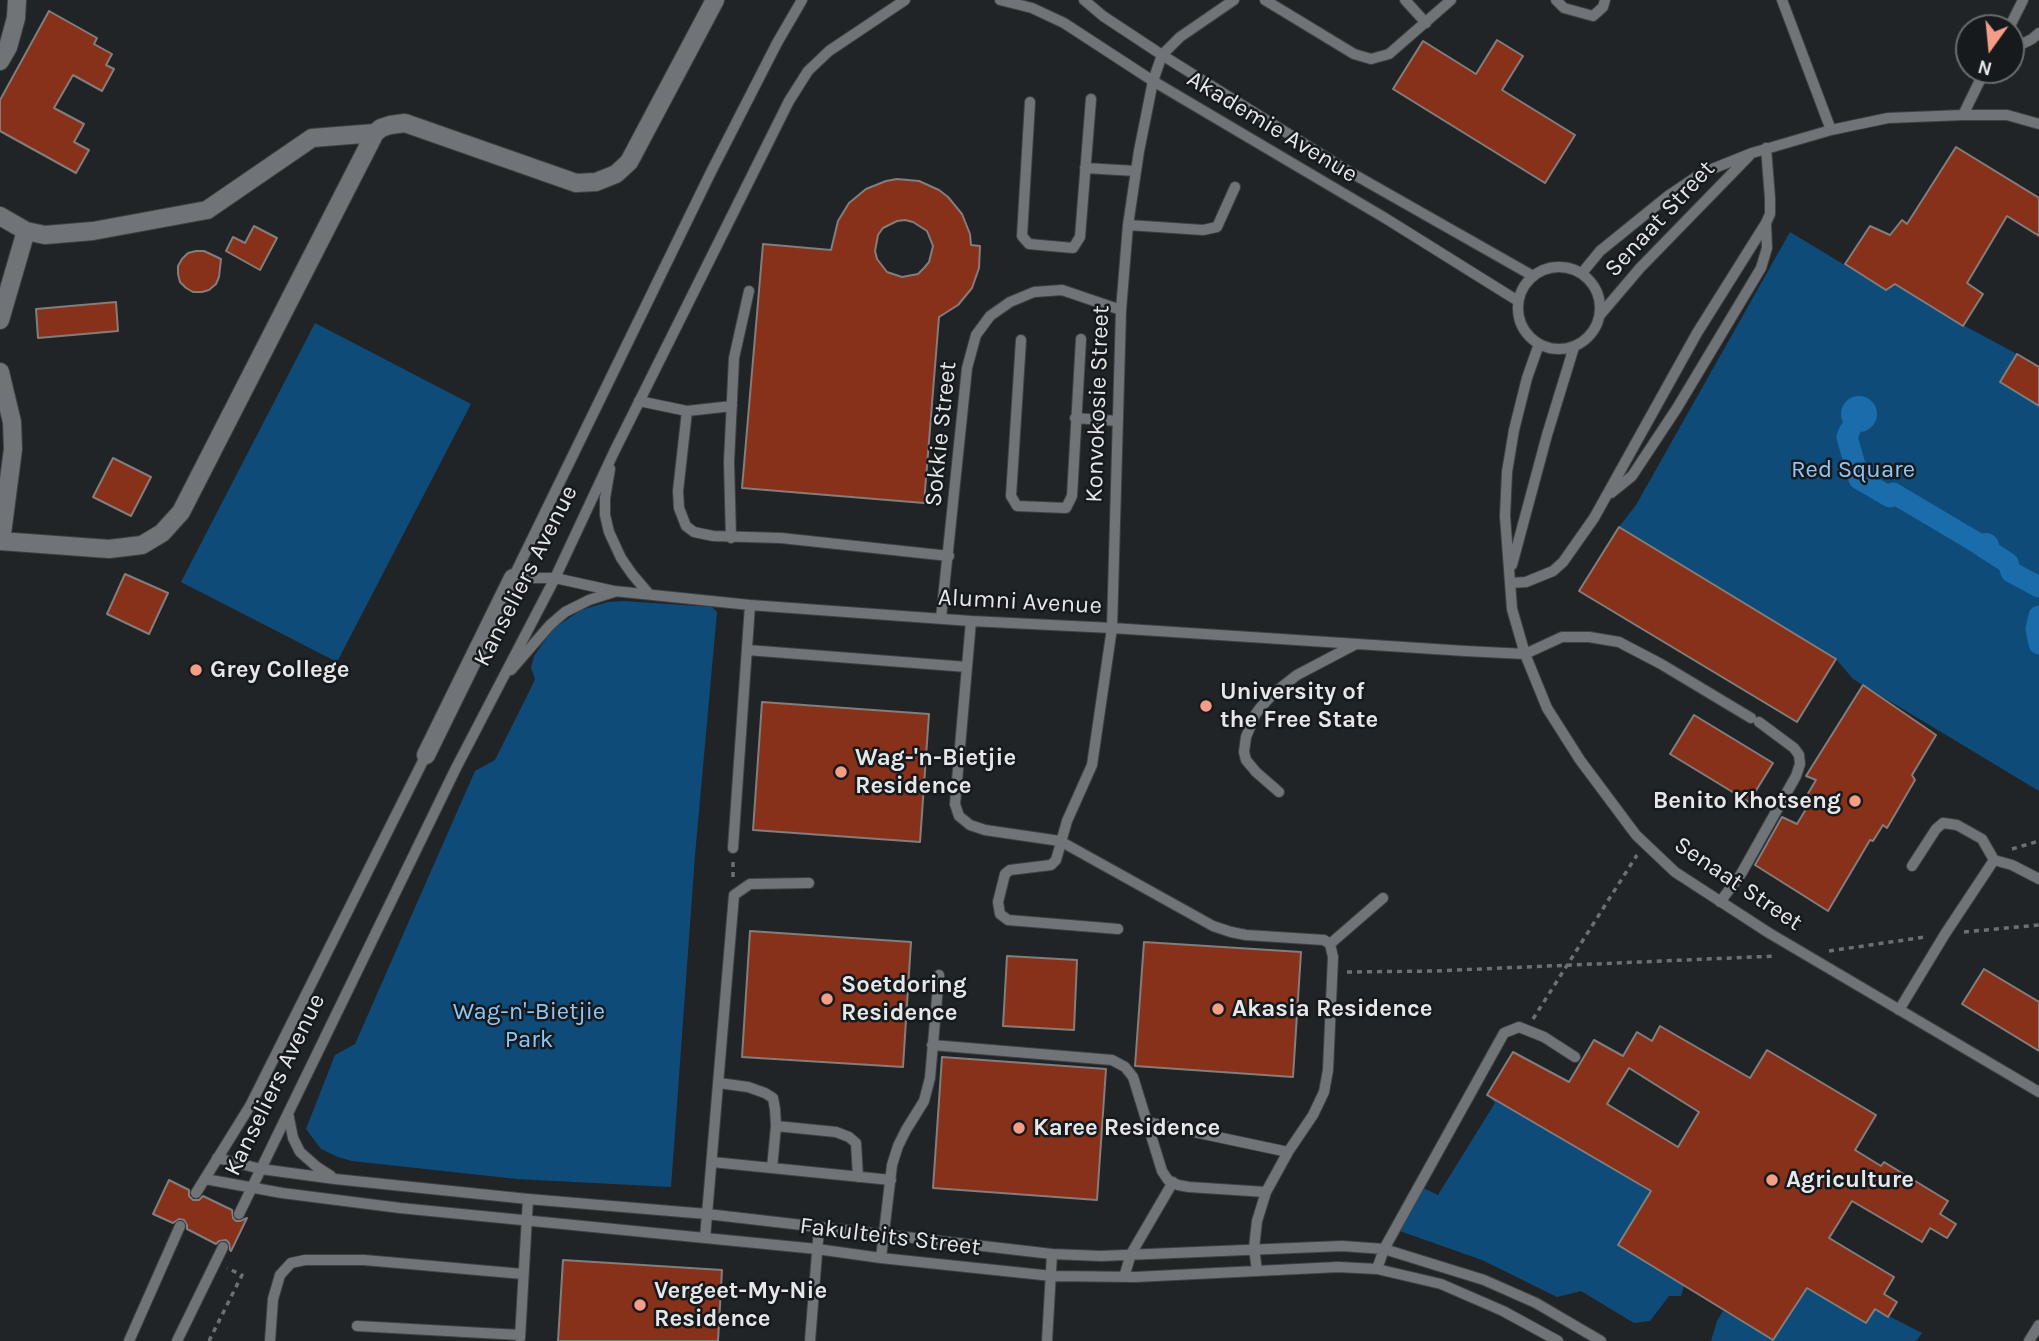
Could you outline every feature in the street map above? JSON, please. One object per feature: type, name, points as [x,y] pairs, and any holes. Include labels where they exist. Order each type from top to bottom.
[{"type":"street","points":[[0,61],[8,47],[16,18],[17,0]]},
{"type":"street","points":[[0,216],[26,231],[45,235],[93,231],[207,210],[312,138],[375,133],[390,125],[405,123],[576,183],[596,182],[615,174],[629,162],[715,0]]},
{"type":"street","points":[[0,372],[12,422],[13,450],[0,541],[109,549],[142,545],[162,533],[181,512],[375,133]]},
{"type":"street","points":[[0,320],[26,231]]},
{"type":"street","name":"Kanseliers Avenue","points":[[426,755],[513,578]]},
{"type":"lane","name":"Kanseliers Avenue","points":[[513,578],[711,172],[776,43],[802,0]]},
{"type":"lane","name":"Kanseliers Avenue","points":[[239,1214],[782,113],[808,71],[829,51],[905,0]]},
{"type":"lane","name":"Akademie Avenue","points":[[1000,0],[1032,8],[1064,23],[1153,81],[1385,218],[1518,301]]},
{"type":"lane","name":"Akademie Avenue","points":[[1084,0],[1103,16],[1162,55],[1348,171],[1533,276]]},
{"type":"lane","name":"Konvokosie Street","points":[[1118,929],[1008,920],[1000,914],[999,902],[1005,874],[1016,869],[1051,865],[1056,860],[1060,841],[1092,765],[1112,628],[1121,310],[1128,225],[1153,81],[1162,55],[1180,37],[1234,0]]},
{"type":"lane","points":[[1265,0],[1354,54],[1371,59],[1389,54],[1451,0]]},
{"type":"lane","points":[[1405,0],[1426,23]]},
{"type":"lane","points":[[1556,0],[1564,8],[1593,16],[1603,7],[1605,0]]},
{"type":"lane","points":[[1782,0],[1831,130]]},
{"type":"lane","points":[[1963,114],[1978,84]]},
{"type":"lane","points":[[1030,102],[1022,236],[1029,244],[1073,248],[1080,237],[1091,99]]},
{"type":"lane","name":"Senaat Street","points":[[1582,273],[1600,251],[1668,196],[1702,173],[1766,148],[1888,118],[1963,114],[2007,115],[2039,124]]},
{"type":"lane","points":[[1511,578],[1527,582],[1553,571],[1563,562],[1594,518],[1697,333],[1766,223],[1770,214],[1770,198],[1766,148]]},
{"type":"lane","name":"Senaat Street","points":[[1511,578],[1547,435],[1574,347],[1591,334],[1600,315],[1640,268],[1752,153]]},
{"type":"lane","points":[[1085,168],[1136,171]]},
{"type":"lane","points":[[1128,225],[1203,230],[1217,227],[1235,187]]},
{"type":"lane","points":[[1607,495],[1632,476],[1677,408],[1761,268],[1767,248],[1766,223]]},
{"type":"lane","name":"Senaat Street","points":[[1533,276],[1544,269],[1557,267],[1582,273],[1599,295],[1600,315]]},
{"type":"lane","points":[[1533,276],[1518,301],[1522,326],[1539,344],[1550,348],[1574,347]]},
{"type":"lane","name":"Sokkie Street","points":[[941,618],[967,368],[976,335],[990,316],[1010,302],[1034,292],[1062,290],[1121,310]]},
{"type":"lane","points":[[731,538],[729,462],[734,358],[749,291]]},
{"type":"lane","points":[[1021,340],[1011,496],[1017,506],[1066,508],[1072,496],[1081,339]]},
{"type":"lane","name":"Senaat Street","points":[[1539,344],[1527,378],[1507,472],[1505,516],[1512,609],[1525,654],[1547,708],[1580,760],[1636,835],[1675,873],[1807,955],[2039,1092]]},
{"type":"lane","points":[[639,401],[687,411],[732,406]]},
{"type":"lane","points":[[687,411],[678,491],[679,508],[686,526],[694,532],[731,538],[780,538],[949,556]]},
{"type":"lane","points":[[1076,418],[1118,421]]},
{"type":"lane","points":[[614,452],[605,498],[605,515],[615,548],[632,575],[649,594]]},
{"type":"lane","name":"Alumni Avenue","points":[[513,578],[555,578],[614,591],[750,605],[1525,654]]},
{"type":"lane","points":[[499,684],[550,625],[565,612],[614,591]]},
{"type":"lane","points":[[733,848],[750,605]]},
{"type":"lane","points":[[971,621],[955,804],[959,816],[970,825],[985,830],[1060,841],[1213,926],[1245,935],[1324,940],[1330,944],[1333,957],[1328,1070],[1324,1092],[1266,1192],[1257,1221],[1254,1248],[1257,1271]]},
{"type":"lane","points":[[1525,654],[1562,637],[1590,637],[1619,642],[1755,720],[1794,748],[1799,755],[1800,764],[1796,776],[1741,874],[1720,902]]},
{"type":"lane","points":[[1279,792],[1246,760],[1246,737],[1255,715],[1275,693],[1297,675],[1356,644]]},
{"type":"lane","points":[[747,650],[967,667]]},
{"type":"lane","name":"Kanseliers Avenue","points":[[196,1194],[250,1106],[426,755]]},
{"type":"lane","points":[[1912,866],[1943,822],[1957,825],[1982,839],[1994,860],[2012,865],[2039,879]]},
{"type":"lane","points":[[1899,1010],[1994,860]]},
{"type":"lane","points":[[705,1238],[734,895],[750,884],[809,883]]},
{"type":"lane","points":[[1330,944],[1383,898]]},
{"type":"lane","points":[[881,1258],[892,1165],[898,1146],[928,1090],[939,975]]},
{"type":"lane","points":[[1377,1269],[1384,1249],[1504,1033],[1519,1027],[1544,1037],[1576,1056]]},
{"type":"lane","points":[[932,1045],[1112,1059],[1125,1067],[1133,1077],[1162,1171],[1168,1180],[1189,1187],[1266,1192]]},
{"type":"lane","points":[[719,1083],[748,1087],[772,1098],[776,1126],[772,1168]]},
{"type":"lane","points":[[288,1113],[293,1138],[300,1152],[335,1179]]},
{"type":"lane","points":[[1147,1122],[1288,1152]]},
{"type":"lane","points":[[776,1126],[836,1132],[849,1137],[856,1143],[858,1177]]},
{"type":"lane","name":"Fakulteits Street","points":[[218,1158],[261,1169],[335,1179],[707,1214],[1052,1254],[1101,1256],[1342,1246],[1384,1249],[1484,1280],[1536,1303],[1601,1341]]},
{"type":"lane","points":[[712,1162],[891,1180]]},
{"type":"lane","name":"Fakulteits Street","points":[[205,1179],[400,1208],[817,1249],[1052,1276],[1124,1277],[1338,1267],[1377,1269],[1441,1284],[1503,1311],[1558,1341]]},
{"type":"lane","points":[[1124,1277],[1131,1254],[1173,1182]]},
{"type":"lane","points":[[357,1326],[520,1338],[528,1199]]},
{"type":"lane","points":[[129,1341],[180,1226]]},
{"type":"lane","points":[[810,1341],[819,1228]]},
{"type":"lane","points":[[177,1341],[223,1247]]},
{"type":"lane","points":[[1047,1341],[1052,1254]]},
{"type":"lane","points":[[270,1341],[273,1298],[280,1275],[291,1263],[305,1260],[364,1260],[523,1274]]},
{"type":"lane","points":[[2029,1341],[2039,1325]]},
{"type":"path","points":[[1526,1030],[1644,844]]},
{"type":"path","points":[[733,848],[734,895]]},
{"type":"path","points":[[1332,972],[1435,971],[1807,955],[1945,934],[2039,925]]},
{"type":"path","points":[[209,1341],[242,1275],[216,1262]]},
{"type":"green space","name":"Red Square","points":[[1790,232],[1886,290],[1895,284],[2017,354],[2000,382],[2039,406],[2039,791],[1853,679],[1836,659],[1619,527],[1636,505]]},
{"type":"green space","points":[[315,323],[471,404],[337,662],[181,582]]},
{"type":"green space","name":"Wag-n'-Bietjie Park","points":[[608,602],[712,607],[717,612],[695,855],[671,1187],[517,1179],[352,1161],[321,1149],[306,1129],[335,1055],[355,1044],[475,771],[495,760],[530,690],[535,679],[531,668],[534,656],[553,629],[581,610]]},
{"type":"green space","points":[[1487,1095],[1563,1140],[1569,1132],[1583,1151],[1654,1194],[1640,1209],[1618,1245],[1684,1286],[1681,1296],[1669,1296],[1650,1321],[1634,1323],[1581,1291],[1557,1297],[1482,1260],[1394,1229],[1421,1187],[1438,1195],[1495,1103]]},
{"type":"green space","points":[[1801,1284],[1866,1323],[1875,1309],[1922,1333],[1916,1341],[1711,1341],[1723,1311],[1773,1339],[1795,1306]]},
{"type":"shaded area","points":[[1859,396],[1872,401],[1877,414],[1872,427],[1859,432],[1846,427],[1841,414],[1846,401]]},
{"type":"shaded area","points":[[1986,533],[1995,537],[1999,546],[1995,555],[1986,559],[1977,555],[1973,546],[1977,537]]},
{"type":"building","points":[[49,11],[97,38],[94,44],[112,54],[106,65],[114,69],[102,91],[73,75],[54,108],[84,124],[74,142],[89,150],[76,173],[0,131],[0,100]]},
{"type":"building","points":[[1497,40],[1523,56],[1502,90],[1575,135],[1545,183],[1393,89],[1423,41],[1476,74]]},
{"type":"building","points":[[1956,147],[2039,198],[2039,236],[2007,216],[1967,283],[1983,294],[1963,326],[1895,284],[1886,290],[1845,264],[1870,226],[1890,235],[1902,220],[1907,224]]},
{"type":"building","points":[[886,181],[919,181],[939,190],[962,214],[970,234],[971,245],[980,246],[979,268],[972,288],[958,305],[939,317],[924,503],[742,488],[763,244],[831,250],[838,221],[849,203],[866,189]],"holes":[[[897,221],[913,222],[927,231],[933,246],[929,262],[918,274],[902,277],[887,272],[877,259],[875,251],[878,235],[883,228]]]},
{"type":"building","points":[[254,226],[277,238],[260,270],[226,251],[233,237],[245,243]]},
{"type":"building","points":[[204,251],[221,259],[216,284],[202,292],[193,292],[186,288],[180,282],[178,274],[182,259],[188,253]]},
{"type":"building","points":[[116,302],[118,331],[38,338],[36,309]]},
{"type":"building","points":[[2017,354],[2039,367],[2039,406],[2000,382]]},
{"type":"building","points":[[113,458],[151,477],[131,516],[93,497]]},
{"type":"building","points":[[1619,527],[1836,659],[1797,722],[1579,591]]},
{"type":"building","points":[[125,574],[168,593],[149,634],[107,614]]},
{"type":"building","name":"Benito Khotseng","points":[[1863,685],[1936,735],[1912,775],[1915,780],[1887,828],[1883,825],[1873,841],[1870,840],[1828,911],[1755,865],[1782,817],[1797,824],[1809,804],[1806,797],[1816,780],[1806,776]]},
{"type":"building","name":"Wag-'n-Bietjie Residence","points":[[762,702],[929,714],[920,842],[753,830]]},
{"type":"building","points":[[1694,715],[1773,763],[1749,802],[1670,754]]},
{"type":"building","name":"Soetdoring Residence","points":[[750,931],[911,942],[903,1067],[742,1057]]},
{"type":"building","name":"Akasia Residence","points":[[1144,942],[1301,952],[1293,1077],[1135,1066]]},
{"type":"building","points":[[1007,956],[1077,960],[1074,1030],[1003,1026]]},
{"type":"building","points":[[1984,969],[2039,1002],[2039,1051],[1962,1004]]},
{"type":"building","name":"Agriculture","points":[[1660,1026],[1750,1078],[1767,1050],[1876,1115],[1855,1150],[1881,1166],[1884,1162],[1948,1201],[1940,1214],[1956,1224],[1947,1238],[1930,1228],[1922,1242],[1852,1201],[1829,1238],[1894,1277],[1884,1294],[1897,1302],[1888,1317],[1875,1309],[1866,1323],[1807,1288],[1773,1340],[1618,1245],[1651,1191],[1487,1095],[1513,1052],[1569,1082],[1594,1040],[1623,1056],[1637,1032],[1652,1041]],"holes":[[[1629,1068],[1699,1112],[1678,1147],[1607,1104]]]},
{"type":"building","name":"Karee Residence","points":[[942,1057],[1106,1069],[1097,1200],[933,1188]]},
{"type":"building","points":[[169,1180],[189,1190],[189,1196],[193,1200],[199,1200],[203,1196],[232,1210],[236,1221],[247,1218],[231,1251],[226,1240],[216,1244],[187,1229],[184,1220],[179,1219],[173,1223],[153,1214]]},
{"type":"building","name":"Vergeet-My-Nie Residence","points":[[563,1260],[722,1270],[718,1341],[558,1341]]},
{"type":"waterway","points":[[1850,430],[1847,437],[1859,479],[1890,497],[1893,493],[1974,541],[2008,563],[2011,572],[2039,587]]},
{"type":"waterway","points":[[2039,616],[2036,629],[2039,644]]},
{"type":"place","name":"Grey College","points":[[196,670]]},
{"type":"place","name":"University of the Free State","points":[[1206,706]]},
{"type":"place","name":"Wag-'n-Bietjie Residence","points":[[841,772]]},
{"type":"place","name":"Benito Khotseng","points":[[1855,801]]},
{"type":"place","name":"Soetdoring Residence","points":[[827,999]]},
{"type":"place","name":"Akasia Residence","points":[[1218,1009]]},
{"type":"place","name":"Karee Residence","points":[[1019,1128]]},
{"type":"place","name":"Agriculture","points":[[1772,1180]]},
{"type":"place","name":"Vergeet-My-Nie Residence","points":[[640,1305]]}]
